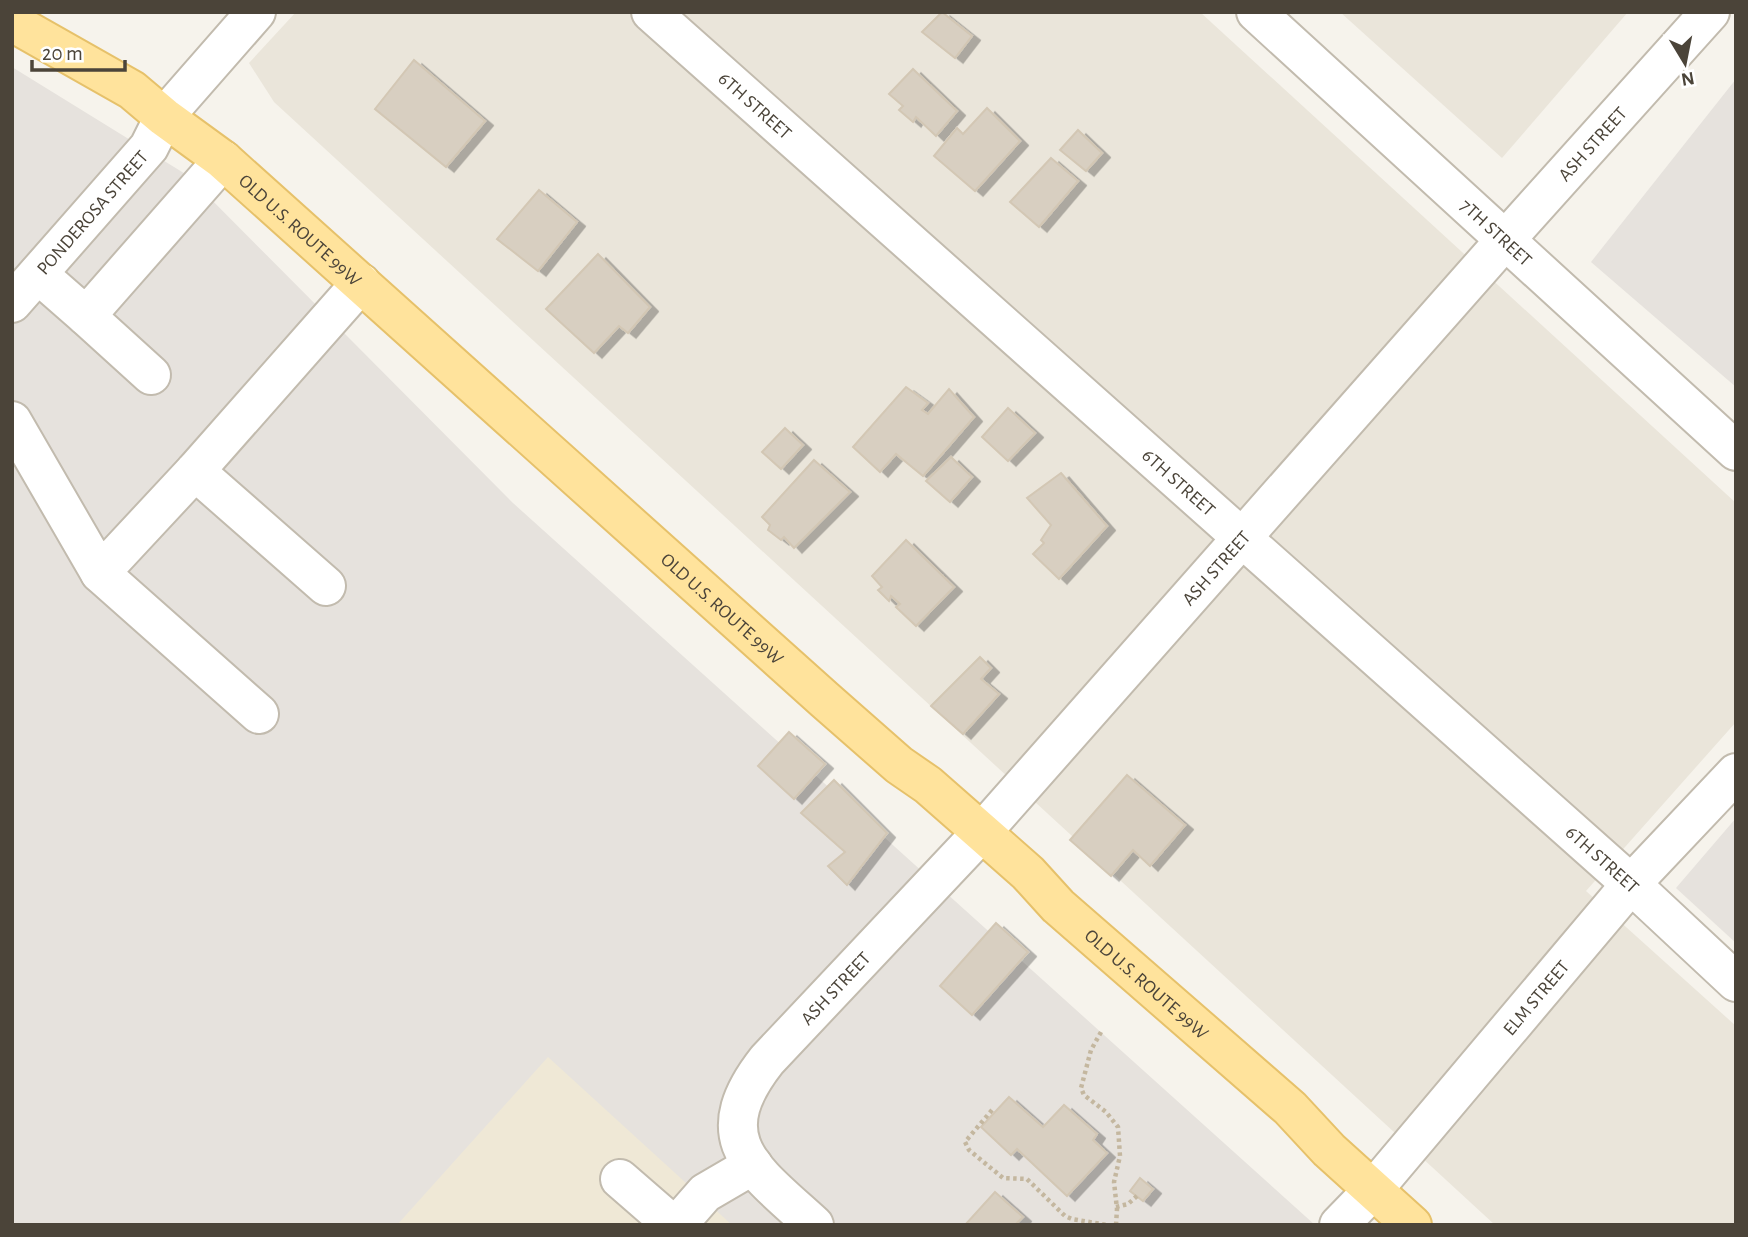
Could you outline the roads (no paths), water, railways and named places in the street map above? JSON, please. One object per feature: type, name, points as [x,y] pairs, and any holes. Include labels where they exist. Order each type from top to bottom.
[{"type":"main road","name":"OLD U.S. ROUTE 99W","points":[[12,22],[132,90],[223,160],[843,716],[976,826],[1028,873],[1058,906],[1290,1108],[1329,1150],[1412,1225]]},
{"type":"street","name":"PONDEROSA STREET","points":[[12,303],[149,147],[164,117],[256,12]]},
{"type":"street","name":"6TH STREET","points":[[651,12],[1631,884],[1736,982]]},
{"type":"street","name":"7TH STREET","points":[[1256,12],[1736,451]]},
{"type":"street","name":"ASH STREET","points":[[753,1165],[742,1149],[737,1129],[740,1103],[754,1076],[1500,234],[1688,12]]},
{"type":"street","name":"ASH STREET","points":[[1500,234],[1710,12]]},
{"type":"street","points":[[86,316],[223,160]]},
{"type":"street","points":[[38,274],[151,375]]},
{"type":"street","points":[[100,573],[195,471],[361,283]]},
{"type":"street","points":[[12,422],[100,573],[259,714]]},
{"type":"street","points":[[195,471],[326,586]]},
{"type":"street","name":"ELM STREET","points":[[1339,1225],[1373,1190],[1631,884],[1736,773]]},
{"type":"street","points":[[620,1179],[675,1225],[705,1193],[753,1165],[763,1178],[814,1225]]}]
